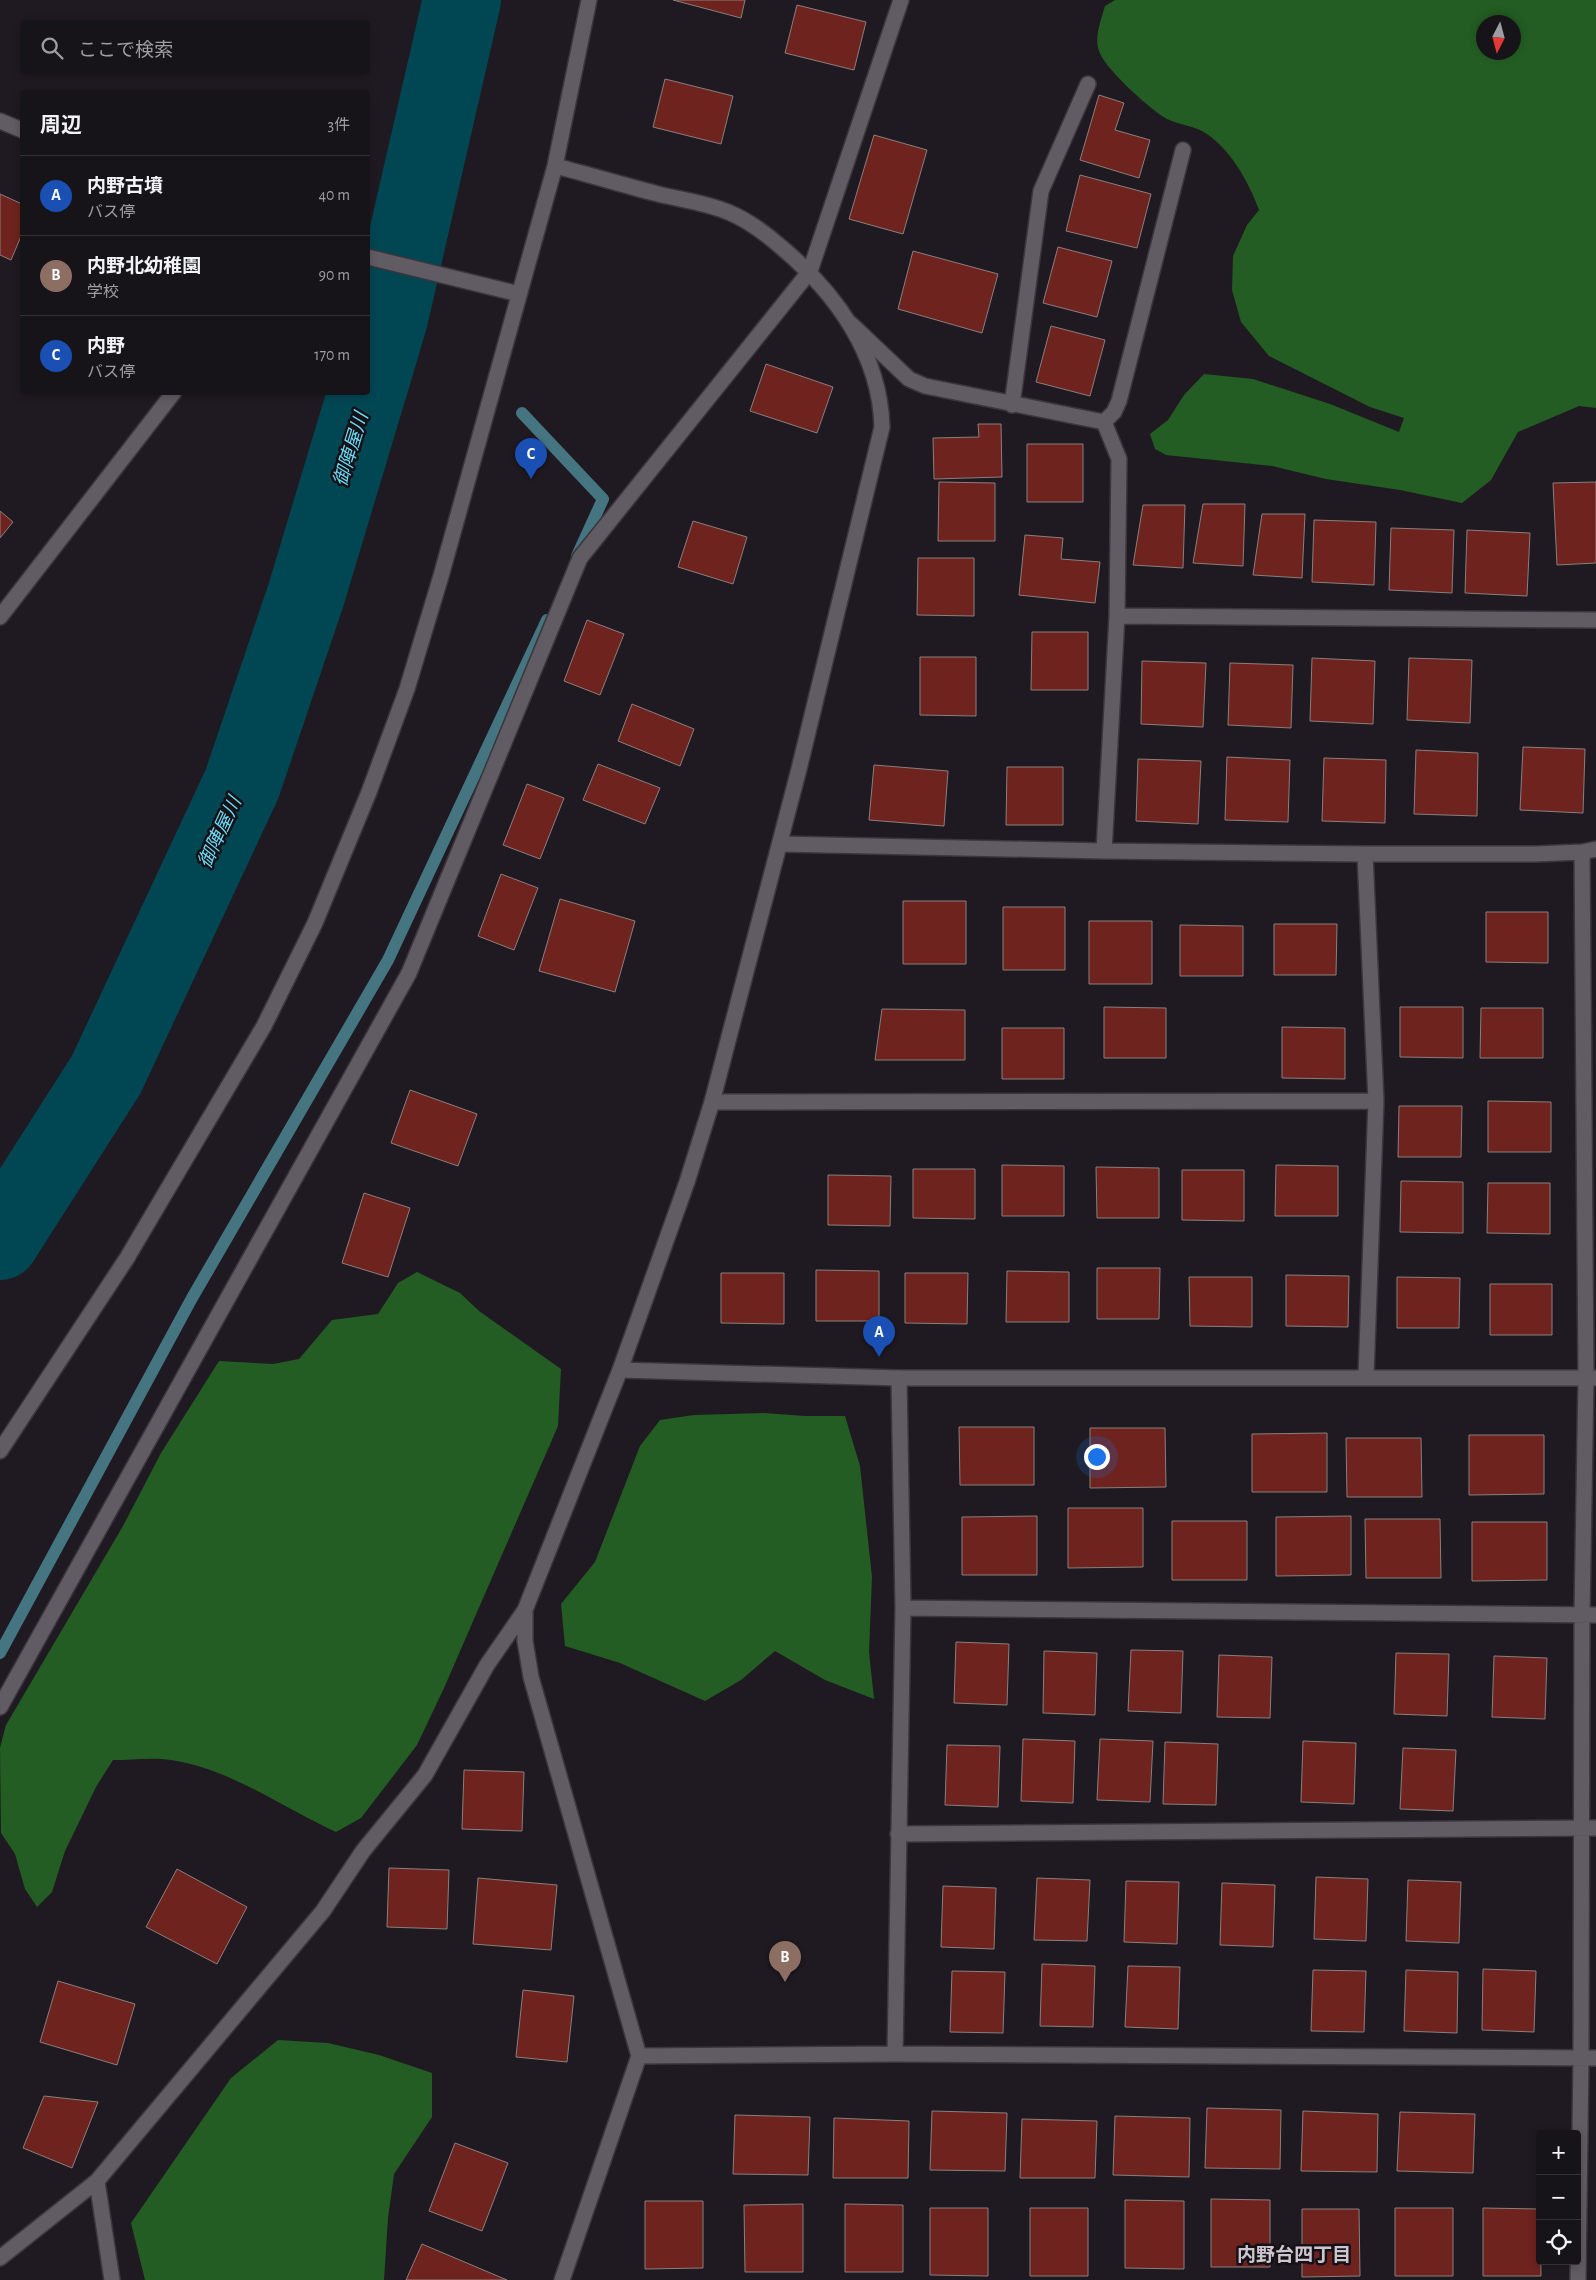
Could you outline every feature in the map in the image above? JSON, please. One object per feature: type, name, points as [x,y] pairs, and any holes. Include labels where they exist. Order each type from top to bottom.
[{"type":"street","points":[[0,1451],[132,1250],[264,1026],[315,923],[369,792],[407,689],[441,576],[555,166],[589,0]]},
{"type":"street","points":[[0,1707],[409,973],[580,558],[810,271],[900,0]]},
{"type":"street","points":[[1012,405],[1041,191],[1088,84]]},
{"type":"street","points":[[0,121],[20,129]]},
{"type":"street","points":[[1104,422],[1114,412],[1119,402],[1183,150]]},
{"type":"street","points":[[555,166],[728,212],[758,227],[810,271],[850,322],[909,379],[925,386],[1104,422]]},
{"type":"street","points":[[370,258],[519,294]]},
{"type":"street","points":[[0,2258],[97,2181],[323,1910],[363,1851],[425,1775],[487,1665],[525,1610],[620,1370],[687,1182],[712,1102],[780,844],[882,427],[882,406],[877,382],[850,322]]},
{"type":"street","points":[[0,618],[172,395]]},
{"type":"street","points":[[1104,422],[1119,459],[1117,616],[1104,851]]},
{"type":"street","points":[[1117,616],[1596,620]]},
{"type":"street","points":[[780,844],[1365,854],[1535,854],[1589,850],[1591,1378],[1589,2057],[1578,2280]]},
{"type":"street","points":[[1365,854],[1376,1101],[1366,1376]]},
{"type":"street","points":[[712,1102],[1376,1101]]},
{"type":"street","points":[[620,1370],[899,1378],[1366,1376],[1591,1378]]},
{"type":"street","points":[[895,2054],[903,1608],[899,1378]]},
{"type":"street","points":[[903,1608],[1589,1615]]},
{"type":"street","points":[[525,1610],[526,1641],[531,1677],[639,2056],[562,2280]]},
{"type":"street","points":[[898,1834],[1589,1828]]},
{"type":"street","points":[[639,2056],[895,2054],[1589,2057]]},
{"type":"street","points":[[97,2181],[112,2280]]},
{"type":"green space","points":[[1115,0],[1596,0],[1596,408],[1579,406],[1518,432],[1491,480],[1462,503],[1400,490],[1326,479],[1272,466],[1166,455],[1155,449],[1150,434],[1168,420],[1184,395],[1204,374],[1253,379],[1330,404],[1399,432],[1404,418],[1370,407],[1269,356],[1241,322],[1232,290],[1233,256],[1247,225],[1259,210],[1255,199],[1237,166],[1212,138],[1202,131],[1162,116],[1117,77],[1099,51],[1097,40],[1105,6]]},
{"type":"green space","points":[[417,1272],[460,1293],[479,1311],[561,1369],[558,1426],[444,1688],[417,1745],[361,1818],[336,1832],[235,1780],[193,1765],[164,1759],[113,1760],[96,1787],[65,1851],[52,1892],[37,1907],[25,1889],[15,1854],[1,1833],[0,1748],[6,1725],[123,1526],[161,1453],[219,1361],[273,1364],[299,1359],[332,1320],[378,1314],[398,1283]]},
{"type":"green space","points":[[764,1413],[845,1416],[860,1466],[872,1577],[869,1652],[874,1699],[825,1680],[775,1651],[741,1680],[705,1701],[620,1663],[565,1646],[561,1604],[595,1562],[640,1446],[660,1420],[694,1415]]},
{"type":"green space","points":[[278,2040],[328,2043],[379,2055],[432,2073],[432,2117],[394,2174],[388,2218],[384,2280],[145,2280],[131,2223],[231,2078]]},
{"type":"building","points":[[673,0],[745,0],[741,18]]},
{"type":"building","points":[[797,5],[866,22],[854,70],[785,53]]},
{"type":"building","points":[[665,79],[733,96],[721,144],[653,127]]},
{"type":"building","points":[[1099,95],[1124,103],[1115,130],[1150,140],[1139,178],[1080,160]]},
{"type":"building","points":[[874,135],[927,150],[903,234],[849,219]]},
{"type":"building","points":[[1080,175],[1151,194],[1137,248],[1066,231]]},
{"type":"building","points":[[0,194],[20,203],[20,239],[11,260],[0,255]]},
{"type":"building","points":[[1058,247],[1112,261],[1097,317],[1043,303]]},
{"type":"building","points":[[913,251],[998,274],[982,333],[898,309]]},
{"type":"building","points":[[1051,326],[1105,340],[1090,396],[1036,382]]},
{"type":"building","points":[[766,364],[833,387],[817,433],[750,411]]},
{"type":"building","points":[[978,424],[1001,424],[1002,477],[934,479],[933,438],[979,437]]},
{"type":"building","points":[[1027,444],[1083,444],[1083,502],[1027,502]]},
{"type":"building","points":[[939,482],[995,483],[995,541],[938,541]]},
{"type":"building","points":[[1596,482],[1596,563],[1557,565],[1553,483]]},
{"type":"building","points":[[1203,504],[1245,504],[1243,566],[1193,563]]},
{"type":"building","points":[[1143,505],[1185,505],[1183,568],[1133,565]]},
{"type":"building","points":[[0,511],[13,522],[0,538]]},
{"type":"building","points":[[1262,514],[1305,514],[1302,578],[1253,575]]},
{"type":"building","points":[[1314,520],[1376,522],[1374,585],[1312,582]]},
{"type":"building","points":[[693,521],[747,537],[733,584],[678,567]]},
{"type":"building","points":[[1391,528],[1454,530],[1452,593],[1389,590]]},
{"type":"building","points":[[1467,530],[1530,533],[1527,596],[1465,593]]},
{"type":"building","points":[[1025,535],[1063,538],[1061,559],[1100,562],[1095,603],[1019,595]]},
{"type":"building","points":[[918,558],[974,558],[974,616],[917,615]]},
{"type":"building","points":[[587,620],[624,634],[600,695],[564,681]]},
{"type":"building","points":[[1032,632],[1088,632],[1088,690],[1031,690]]},
{"type":"building","points":[[920,657],[976,657],[976,716],[920,715]]},
{"type":"building","points":[[1312,658],[1375,661],[1373,724],[1310,721]]},
{"type":"building","points":[[1409,658],[1472,660],[1470,723],[1407,720]]},
{"type":"building","points":[[1142,661],[1206,663],[1203,727],[1141,724]]},
{"type":"building","points":[[1230,663],[1293,665],[1291,728],[1228,725]]},
{"type":"building","points":[[632,704],[694,729],[680,766],[618,741]]},
{"type":"building","points":[[1523,747],[1585,749],[1583,813],[1520,810]]},
{"type":"building","points":[[1416,750],[1478,753],[1477,816],[1414,814]]},
{"type":"building","points":[[1227,757],[1290,760],[1288,822],[1225,820]]},
{"type":"building","points":[[1324,758],[1386,760],[1385,823],[1322,821]]},
{"type":"building","points":[[1138,759],[1201,761],[1198,824],[1136,821]]},
{"type":"building","points":[[598,764],[660,788],[645,824],[583,800]]},
{"type":"building","points":[[874,765],[948,771],[944,826],[869,820]]},
{"type":"building","points":[[1007,767],[1063,767],[1063,825],[1006,825]]},
{"type":"building","points":[[527,784],[564,798],[540,859],[503,845]]},
{"type":"building","points":[[501,874],[538,888],[514,950],[478,936]]},
{"type":"building","points":[[560,899],[635,921],[615,992],[539,971]]},
{"type":"building","points":[[903,901],[966,901],[966,964],[903,964]]},
{"type":"building","points":[[1003,907],[1065,907],[1065,970],[1003,970]]},
{"type":"building","points":[[1486,912],[1548,912],[1548,963],[1486,962]]},
{"type":"building","points":[[1089,921],[1152,921],[1152,984],[1089,984]]},
{"type":"building","points":[[1274,924],[1337,924],[1336,975],[1274,975]]},
{"type":"building","points":[[1180,925],[1243,926],[1243,976],[1180,976]]},
{"type":"building","points":[[1104,1007],[1166,1008],[1166,1058],[1104,1058]]},
{"type":"building","points":[[1400,1007],[1463,1007],[1463,1058],[1400,1057]]},
{"type":"building","points":[[1481,1008],[1543,1008],[1543,1058],[1480,1058]]},
{"type":"building","points":[[882,1009],[965,1010],[965,1060],[875,1060]]},
{"type":"building","points":[[1282,1027],[1345,1028],[1345,1079],[1282,1078]]},
{"type":"building","points":[[1002,1028],[1064,1028],[1064,1079],[1002,1079]]},
{"type":"building","points":[[410,1090],[477,1114],[458,1166],[391,1143]]},
{"type":"building","points":[[1488,1101],[1551,1102],[1551,1152],[1488,1152]]},
{"type":"building","points":[[1399,1106],[1462,1106],[1461,1157],[1398,1157]]},
{"type":"building","points":[[1002,1165],[1064,1166],[1064,1216],[1002,1216]]},
{"type":"building","points":[[1276,1165],[1338,1166],[1338,1216],[1275,1216]]},
{"type":"building","points":[[1096,1167],[1159,1168],[1159,1218],[1097,1218]]},
{"type":"building","points":[[913,1169],[975,1169],[975,1219],[913,1218]]},
{"type":"building","points":[[1182,1170],[1244,1170],[1244,1221],[1182,1220]]},
{"type":"building","points":[[828,1175],[891,1176],[890,1226],[828,1225]]},
{"type":"building","points":[[1401,1181],[1463,1182],[1463,1233],[1400,1232]]},
{"type":"building","points":[[1488,1183],[1550,1183],[1550,1234],[1487,1233]]},
{"type":"building","points":[[364,1193],[410,1208],[388,1277],[342,1263]]},
{"type":"building","points":[[1097,1268],[1160,1268],[1159,1319],[1097,1319]]},
{"type":"building","points":[[816,1270],[879,1271],[879,1321],[816,1321]]},
{"type":"building","points":[[1007,1271],[1069,1272],[1069,1322],[1006,1322]]},
{"type":"building","points":[[721,1273],[784,1273],[784,1324],[721,1323]]},
{"type":"building","points":[[905,1273],[968,1273],[967,1324],[905,1323]]},
{"type":"building","points":[[1286,1275],[1349,1276],[1348,1327],[1286,1326]]},
{"type":"building","points":[[1189,1277],[1252,1277],[1252,1327],[1190,1326]]},
{"type":"building","points":[[1397,1277],[1460,1278],[1459,1328],[1397,1328]]},
{"type":"building","points":[[1490,1284],[1552,1284],[1552,1335],[1490,1335]]},
{"type":"building","points":[[959,1427],[1034,1427],[1034,1485],[960,1485]]},
{"type":"building","points":[[1090,1428],[1165,1428],[1166,1487],[1090,1488]]},
{"type":"building","points":[[1327,1433],[1327,1492],[1252,1492],[1252,1434]]},
{"type":"building","points":[[1469,1435],[1544,1435],[1544,1494],[1469,1495]]},
{"type":"building","points":[[1346,1438],[1421,1438],[1422,1497],[1347,1497]]},
{"type":"building","points":[[1068,1508],[1143,1508],[1143,1567],[1068,1568]]},
{"type":"building","points":[[1037,1516],[1037,1575],[962,1575],[962,1517]]},
{"type":"building","points":[[1351,1516],[1351,1575],[1276,1576],[1276,1517]]},
{"type":"building","points":[[1365,1519],[1440,1519],[1441,1578],[1366,1578]]},
{"type":"building","points":[[1172,1521],[1247,1521],[1247,1580],[1172,1580]]},
{"type":"building","points":[[1472,1522],[1547,1522],[1547,1580],[1472,1581]]},
{"type":"building","points":[[956,1642],[1009,1644],[1007,1705],[954,1703]]},
{"type":"building","points":[[1131,1650],[1183,1651],[1181,1713],[1128,1711]]},
{"type":"building","points":[[1044,1651],[1097,1653],[1095,1715],[1043,1713]]},
{"type":"building","points":[[1396,1653],[1449,1654],[1447,1716],[1394,1714]]},
{"type":"building","points":[[1219,1655],[1272,1657],[1270,1718],[1217,1717]]},
{"type":"building","points":[[1494,1656],[1547,1658],[1545,1719],[1492,1717]]},
{"type":"building","points":[[1023,1739],[1075,1741],[1073,1803],[1021,1801]]},
{"type":"building","points":[[1100,1739],[1153,1741],[1150,1802],[1097,1800]]},
{"type":"building","points":[[1303,1741],[1356,1743],[1354,1804],[1301,1802]]},
{"type":"building","points":[[1165,1742],[1218,1744],[1216,1805],[1163,1804]]},
{"type":"building","points":[[947,1745],[1000,1746],[998,1807],[945,1805]]},
{"type":"building","points":[[1403,1748],[1456,1750],[1453,1811],[1400,1809]]},
{"type":"building","points":[[464,1770],[524,1772],[522,1831],[462,1829]]},
{"type":"building","points":[[389,1868],[449,1870],[447,1929],[387,1927]]},
{"type":"building","points":[[177,1869],[247,1907],[217,1964],[146,1927]]},
{"type":"building","points":[[1316,1877],[1368,1879],[1366,1941],[1314,1939]]},
{"type":"building","points":[[478,1878],[557,1885],[551,1950],[473,1944]]},
{"type":"building","points":[[1037,1878],[1090,1880],[1087,1941],[1034,1940]]},
{"type":"building","points":[[1408,1880],[1461,1882],[1459,1943],[1406,1941]]},
{"type":"building","points":[[1126,1881],[1179,1882],[1177,1944],[1124,1942]]},
{"type":"building","points":[[1222,1883],[1275,1885],[1273,1947],[1220,1945]]},
{"type":"building","points":[[943,1886],[996,1888],[994,1949],[941,1947]]},
{"type":"building","points":[[1042,1964],[1095,1966],[1093,2027],[1040,2026]]},
{"type":"building","points":[[1128,1966],[1180,1967],[1178,2029],[1125,2027]]},
{"type":"building","points":[[1483,1969],[1536,1971],[1534,2032],[1482,2030]]},
{"type":"building","points":[[1313,1970],[1366,1971],[1364,2032],[1311,2031]]},
{"type":"building","points":[[1406,1970],[1458,1972],[1457,2033],[1404,2031]]},
{"type":"building","points":[[952,1971],[1005,1972],[1003,2033],[950,2032]]},
{"type":"building","points":[[58,1981],[135,2004],[117,2065],[40,2042]]},
{"type":"building","points":[[523,1990],[574,1996],[567,2062],[516,2057]]},
{"type":"building","points":[[44,2096],[98,2102],[72,2168],[23,2148]]},
{"type":"building","points":[[1207,2108],[1281,2110],[1280,2169],[1205,2168]]},
{"type":"building","points":[[932,2111],[1007,2113],[1005,2171],[930,2170]]},
{"type":"building","points":[[1303,2111],[1378,2114],[1377,2172],[1301,2171]]},
{"type":"building","points":[[1400,2112],[1475,2114],[1473,2173],[1397,2171]]},
{"type":"building","points":[[735,2115],[810,2117],[808,2175],[733,2174]]},
{"type":"building","points":[[1115,2116],[1190,2118],[1189,2177],[1113,2175]]},
{"type":"building","points":[[834,2118],[909,2121],[908,2178],[833,2178]]},
{"type":"building","points":[[1022,2119],[1097,2121],[1095,2178],[1020,2178]]},
{"type":"building","points":[[455,2143],[508,2163],[482,2231],[429,2211]]},
{"type":"building","points":[[1211,2199],[1270,2200],[1270,2267],[1211,2267]]},
{"type":"building","points":[[1125,2200],[1184,2201],[1184,2269],[1125,2268]]},
{"type":"building","points":[[645,2201],[703,2201],[703,2268],[645,2269]]},
{"type":"building","points":[[803,2204],[803,2272],[745,2272],[744,2205]]},
{"type":"building","points":[[845,2204],[903,2205],[903,2272],[845,2272]]},
{"type":"building","points":[[930,2208],[988,2208],[988,2276],[930,2275]]},
{"type":"building","points":[[1030,2208],[1088,2208],[1088,2276],[1030,2276]]},
{"type":"building","points":[[1395,2208],[1453,2208],[1453,2276],[1395,2276]]},
{"type":"building","points":[[1483,2208],[1536,2209],[1536,2265],[1541,2265],[1541,2276],[1483,2276]]},
{"type":"building","points":[[1302,2209],[1359,2209],[1360,2276],[1302,2277]]},
{"type":"building","points":[[422,2244],[507,2280],[406,2280]]},
{"type":"waterway","name":"御陣屋川","points":[[370,382],[389,318],[462,0]]},
{"type":"waterway","name":"御陣屋川","points":[[0,1241],[106,1075],[242,784],[306,595],[366,395]]},
{"type":"waterway","points":[[522,413],[603,499],[577,556]]},
{"type":"waterway","points":[[0,1653],[192,1298],[388,960],[547,620]]},
{"type":"place","name":"内野","points":[[531,479]]},
{"type":"place","name":"内野古墳","points":[[879,1357]]},
{"type":"place","name":"内野北幼稚園","points":[[785,1982]]},
{"type":"district","name":"内野台四丁目","points":[[1294,2254]]}]
